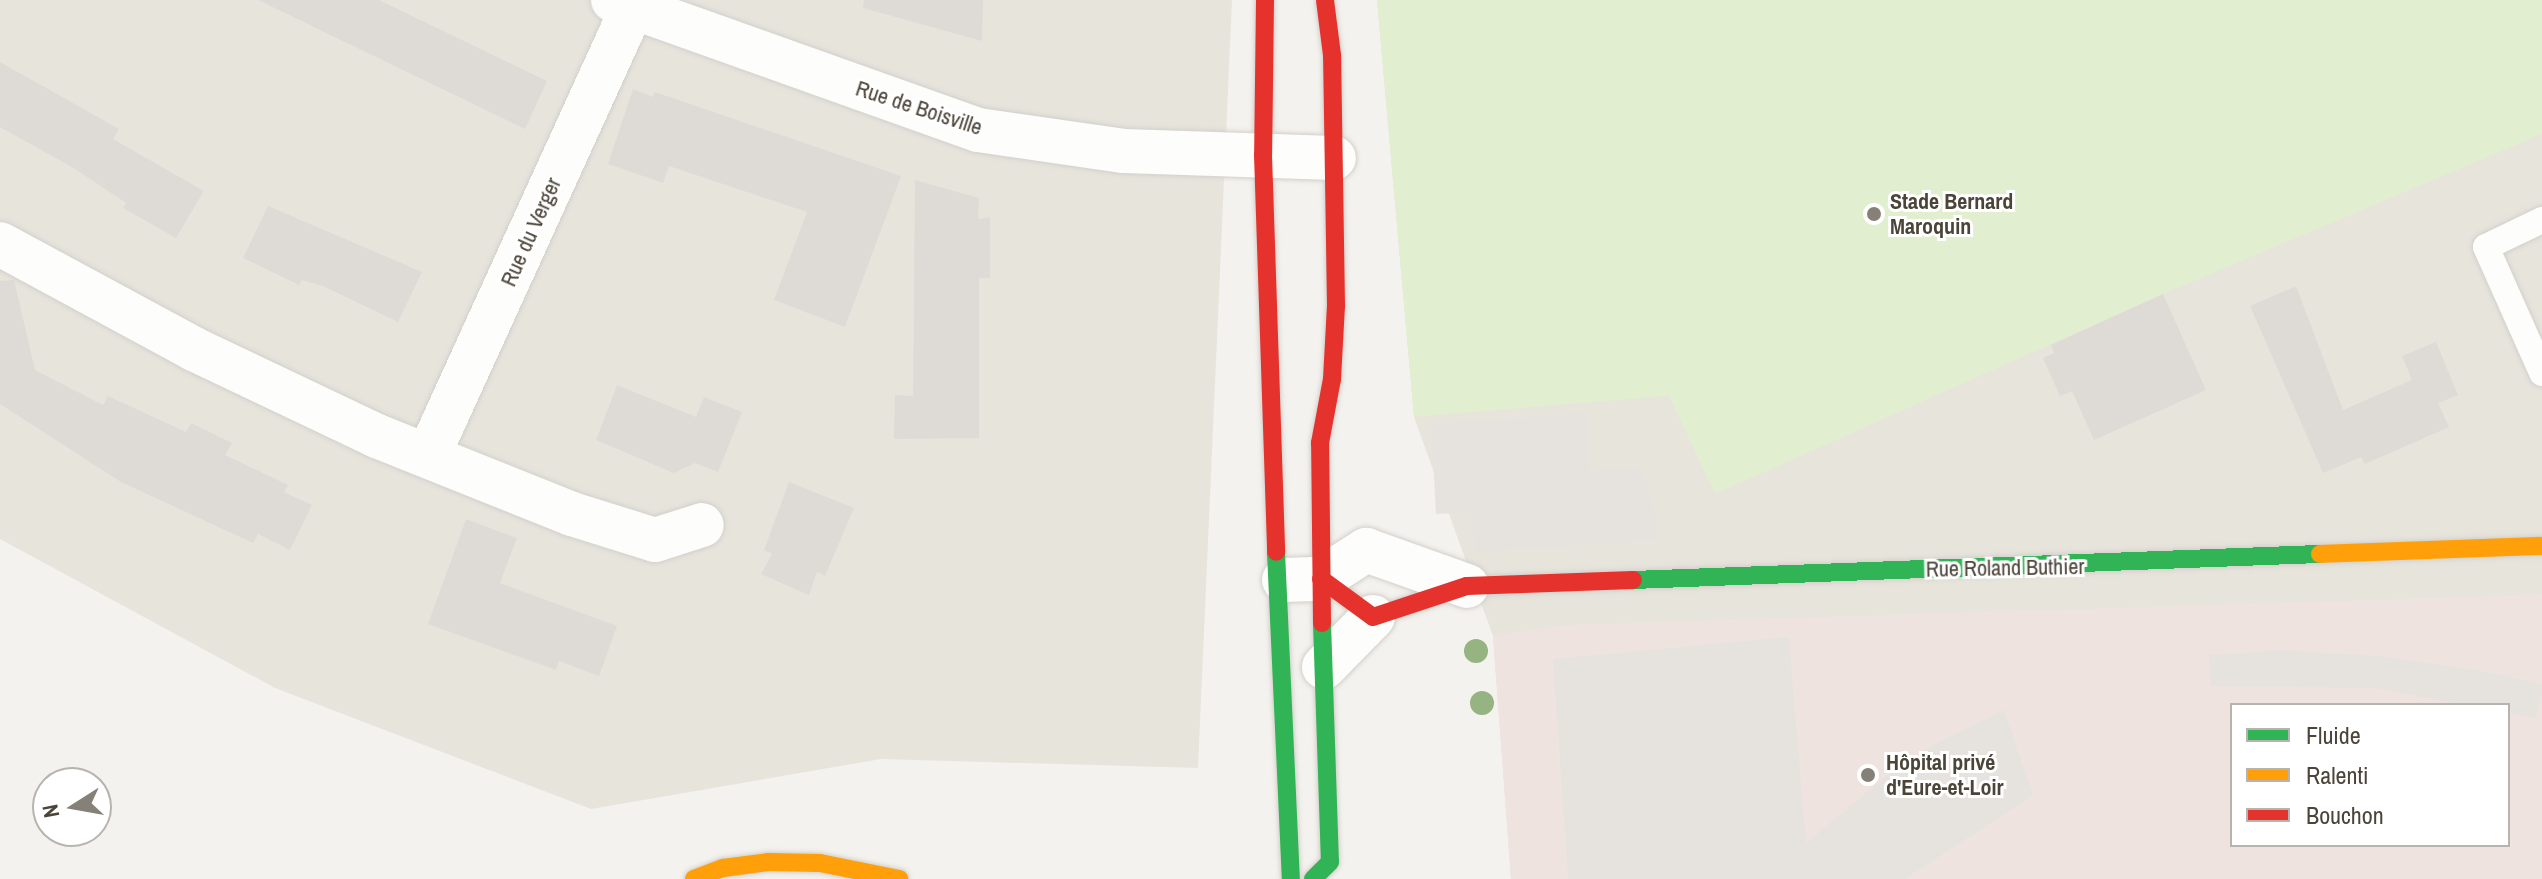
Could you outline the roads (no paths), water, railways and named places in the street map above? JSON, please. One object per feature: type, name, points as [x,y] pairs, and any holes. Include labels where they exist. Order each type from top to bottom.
[{"type":"main road","points":[[1265,0],[1263,155],[1300,580],[1291,879]]},
{"type":"main road","points":[[1313,879],[1331,871],[1324,667],[1300,580],[1318,514],[1320,443],[1332,379],[1336,306],[1334,158],[1325,0]]},
{"type":"main road","name":"Rue Roland Buthier","points":[[1373,617],[1467,586],[2542,546]]},
{"type":"main road","points":[[1300,580],[1373,617]]},
{"type":"main road","points":[[694,879],[723,868],[768,862],[820,863],[899,879]]},
{"type":"street","name":"Rue de Boisville","points":[[627,3],[978,130],[1124,151],[1334,158]]},
{"type":"street","name":"Rue du Verger","points":[[429,454],[627,3]]},
{"type":"street","points":[[0,244],[194,349],[377,436],[429,454],[572,514],[655,540],[702,525]]},
{"type":"street","name":"Rue Roland Buthier","points":[[1318,514],[1366,550],[1467,586]]},
{"type":"street","points":[[1300,580],[1366,550]]},
{"type":"street","points":[[1324,667],[1373,617]]},
{"type":"lane","points":[[2542,220],[2486,247],[2542,373]]},
{"type":"place","name":"Stade Bernard Maroquin","points":[[1874,214]]},
{"type":"place","name":"Hôpital privé d'Eure-et-Loir","points":[[1868,775]]}]
